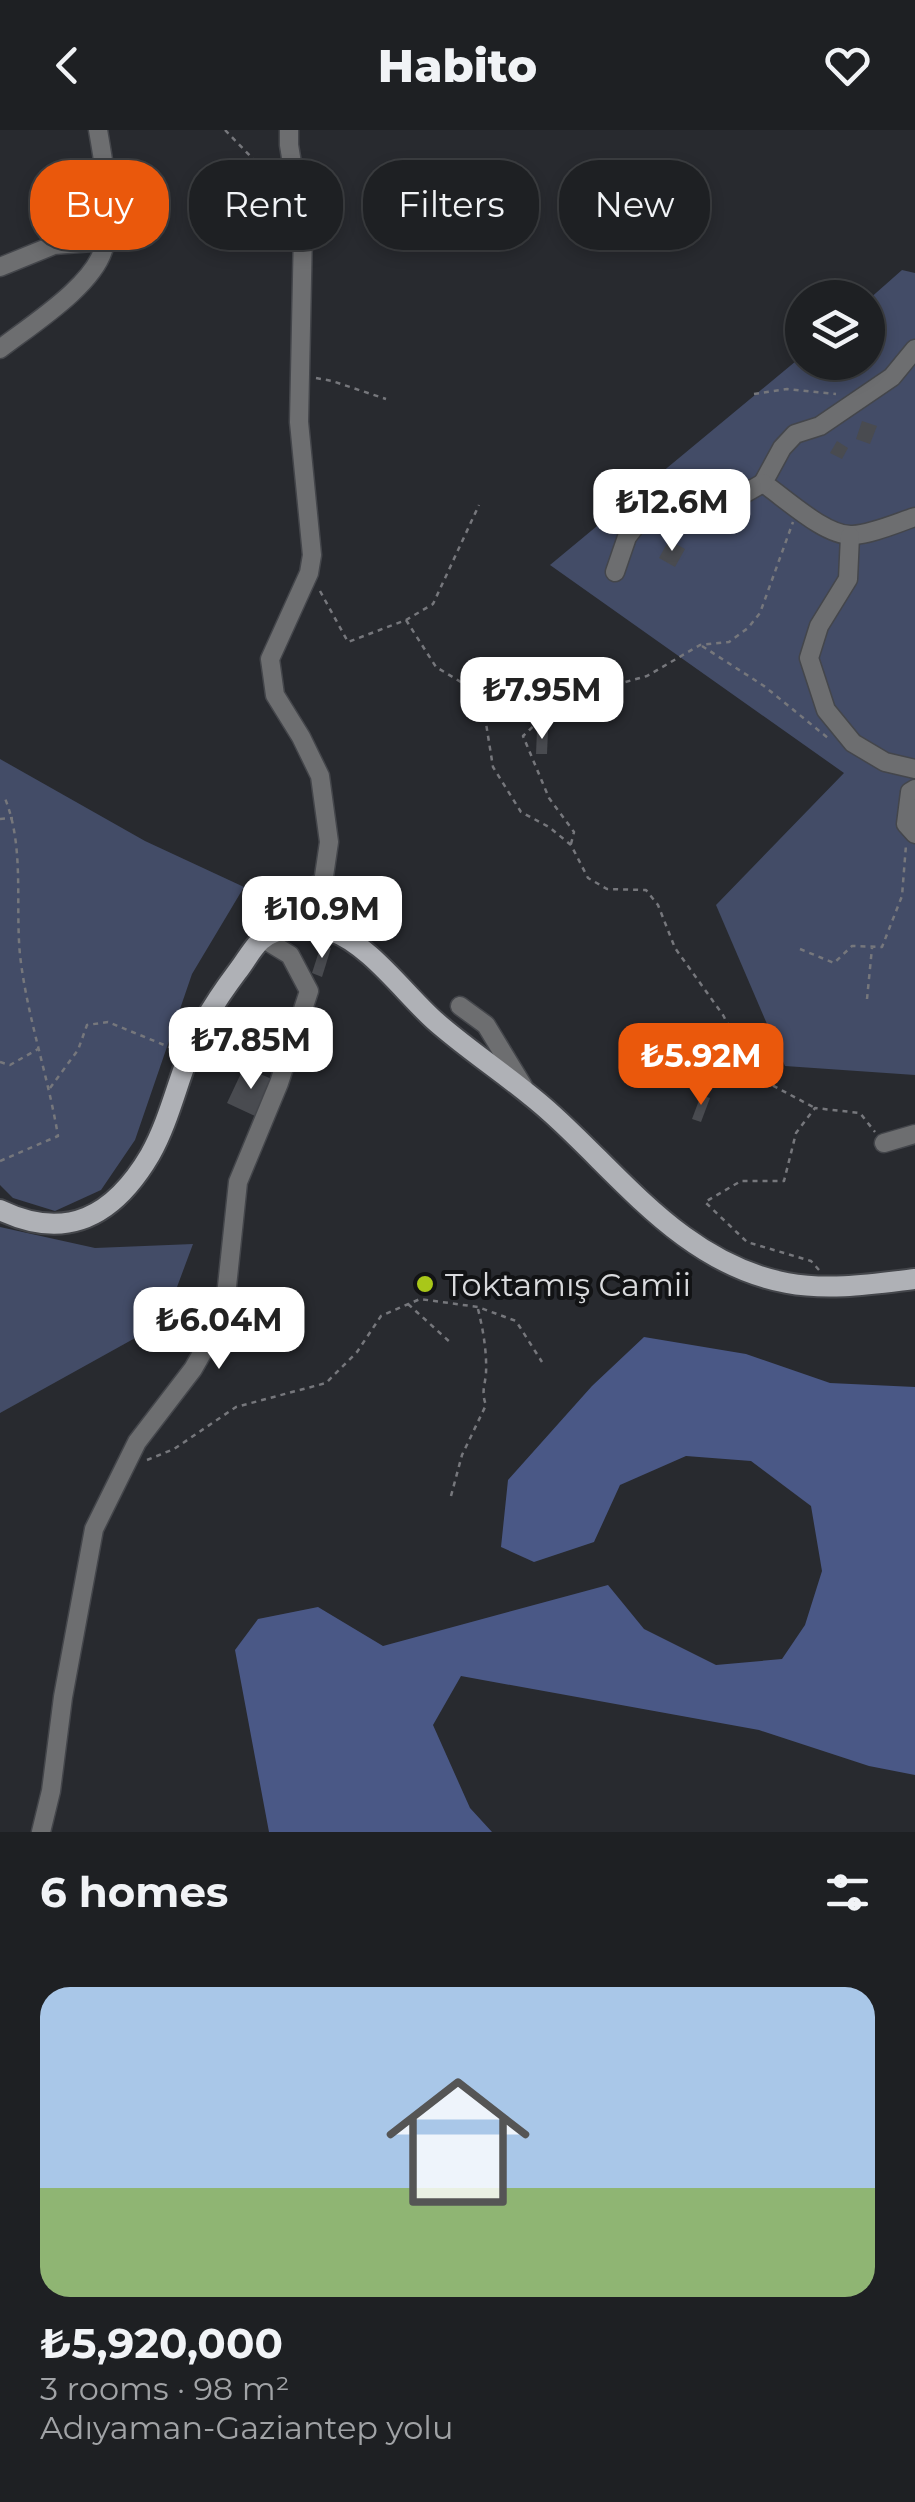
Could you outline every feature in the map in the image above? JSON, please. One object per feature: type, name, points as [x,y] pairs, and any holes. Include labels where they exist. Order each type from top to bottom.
[{"type":"main road","points":[[0,1210],[26,1223],[59,1224],[92,1216],[118,1198],[150,1154],[190,1053],[222,992],[262,938],[302,926],[335,932],[365,953],[434,1020],[551,1113],[660,1220],[726,1264],[787,1283],[834,1286],[915,1279]]},
{"type":"street","points":[[98,130],[103,160]]},
{"type":"street","points":[[40,1832],[51,1791],[63,1697],[94,1529],[136,1442],[192,1370],[224,1315],[238,1182],[279,1083],[310,992],[290,955],[262,938],[266,918],[296,892],[322,883],[328,842],[320,776],[275,695],[270,659],[309,573],[312,555],[299,422],[304,231],[289,130]]},
{"type":"street","points":[[0,268],[42,250]]},
{"type":"street","points":[[0,349],[78,289],[103,250]]},
{"type":"street","points":[[614,572],[627,537],[643,516],[734,500],[763,483],[782,448],[795,434],[820,426],[892,377],[915,350]]},
{"type":"street","points":[[763,483],[816,523],[850,536],[915,516]]},
{"type":"street","points":[[850,536],[848,579],[820,626],[809,658],[826,710],[853,744],[885,762],[915,769]]},
{"type":"street","points":[[911,829],[910,792],[915,789]]},
{"type":"street","points":[[460,1006],[486,1025],[528,1095]]},
{"type":"street","points":[[884,1144],[915,1134]]},
{"type":"path","points":[[225,130],[254,160]]},
{"type":"path","points":[[299,376],[332,380],[386,400]]},
{"type":"path","points":[[754,394],[788,389],[826,390],[857,400]]},
{"type":"path","points":[[309,573],[348,642],[406,620],[434,604],[479,506]]},
{"type":"path","points":[[571,846],[574,832],[549,798],[523,736],[546,714],[579,695],[647,676],[700,645],[729,642],[748,628],[760,613],[798,506]]},
{"type":"path","points":[[406,620],[436,667],[494,702],[485,718],[493,767],[521,812],[549,827],[571,846],[588,878],[607,888],[646,890],[658,905],[675,948],[723,1015],[756,1076],[815,1108],[860,1113],[884,1144]]},
{"type":"path","points":[[700,645],[764,686],[835,743],[853,744]]},
{"type":"path","points":[[0,1161],[58,1136],[20,956],[14,818],[4,796]]},
{"type":"path","points":[[0,818],[14,818]]},
{"type":"path","points":[[800,949],[834,963],[852,946],[882,947],[902,896],[911,829]]},
{"type":"path","points":[[866,999],[872,947]]},
{"type":"path","points":[[50,1088],[78,1050],[87,1025],[108,1022],[163,1047],[190,1053]]},
{"type":"path","points":[[0,1062],[10,1065],[38,1050]]},
{"type":"path","points":[[815,1108],[796,1133],[784,1182],[741,1182],[705,1202],[747,1242],[811,1260],[834,1286]]},
{"type":"path","points":[[123,1470],[174,1449],[236,1407],[326,1383],[357,1352],[381,1316],[420,1299],[478,1308],[516,1321],[542,1362]]},
{"type":"path","points":[[408,1304],[451,1343]]},
{"type":"path","points":[[451,1496],[462,1455],[486,1404],[482,1395],[486,1374],[484,1329],[478,1308]]},
{"type":"shaded area","points":[[902,270],[915,273],[915,1075],[785,1066],[716,905],[844,773],[550,565],[785,370],[785,380],[885,380],[885,285]]},
{"type":"shaded area","points":[[0,759],[145,841],[244,887],[192,974],[135,1140],[101,1190],[55,1211],[13,1198],[0,1185]]},
{"type":"shaded area","points":[[0,1227],[95,1248],[193,1244],[164,1322],[0,1413]]},
{"type":"shaded area","points":[[644,1337],[746,1354],[830,1383],[915,1387],[915,1775],[869,1766],[759,1730],[461,1676],[433,1725],[470,1808],[492,1832],[269,1832],[235,1650],[258,1619],[318,1607],[383,1646],[608,1585],[644,1629],[716,1665],[782,1659],[805,1625],[822,1571],[811,1506],[751,1461],[686,1456],[620,1485],[594,1542],[534,1562],[501,1547],[508,1480],[592,1386]]},
{"type":"building","points":[[862,421],[877,426],[870,444],[856,439]]},
{"type":"building","points":[[837,441],[848,448],[842,459],[830,453]]},
{"type":"building","points":[[669,540],[685,549],[675,567],[659,558]]},
{"type":"building","points":[[537,730],[548,731],[547,754],[536,754]]},
{"type":"building","points":[[321,945],[331,948],[322,977],[312,973]]},
{"type":"building","points":[[244,1067],[274,1080],[257,1117],[227,1103]]},
{"type":"building","points":[[701,1095],[710,1098],[701,1122],[692,1119]]},
{"type":"place","name":"Toktamış Camii","points":[[425,1284]]}]
